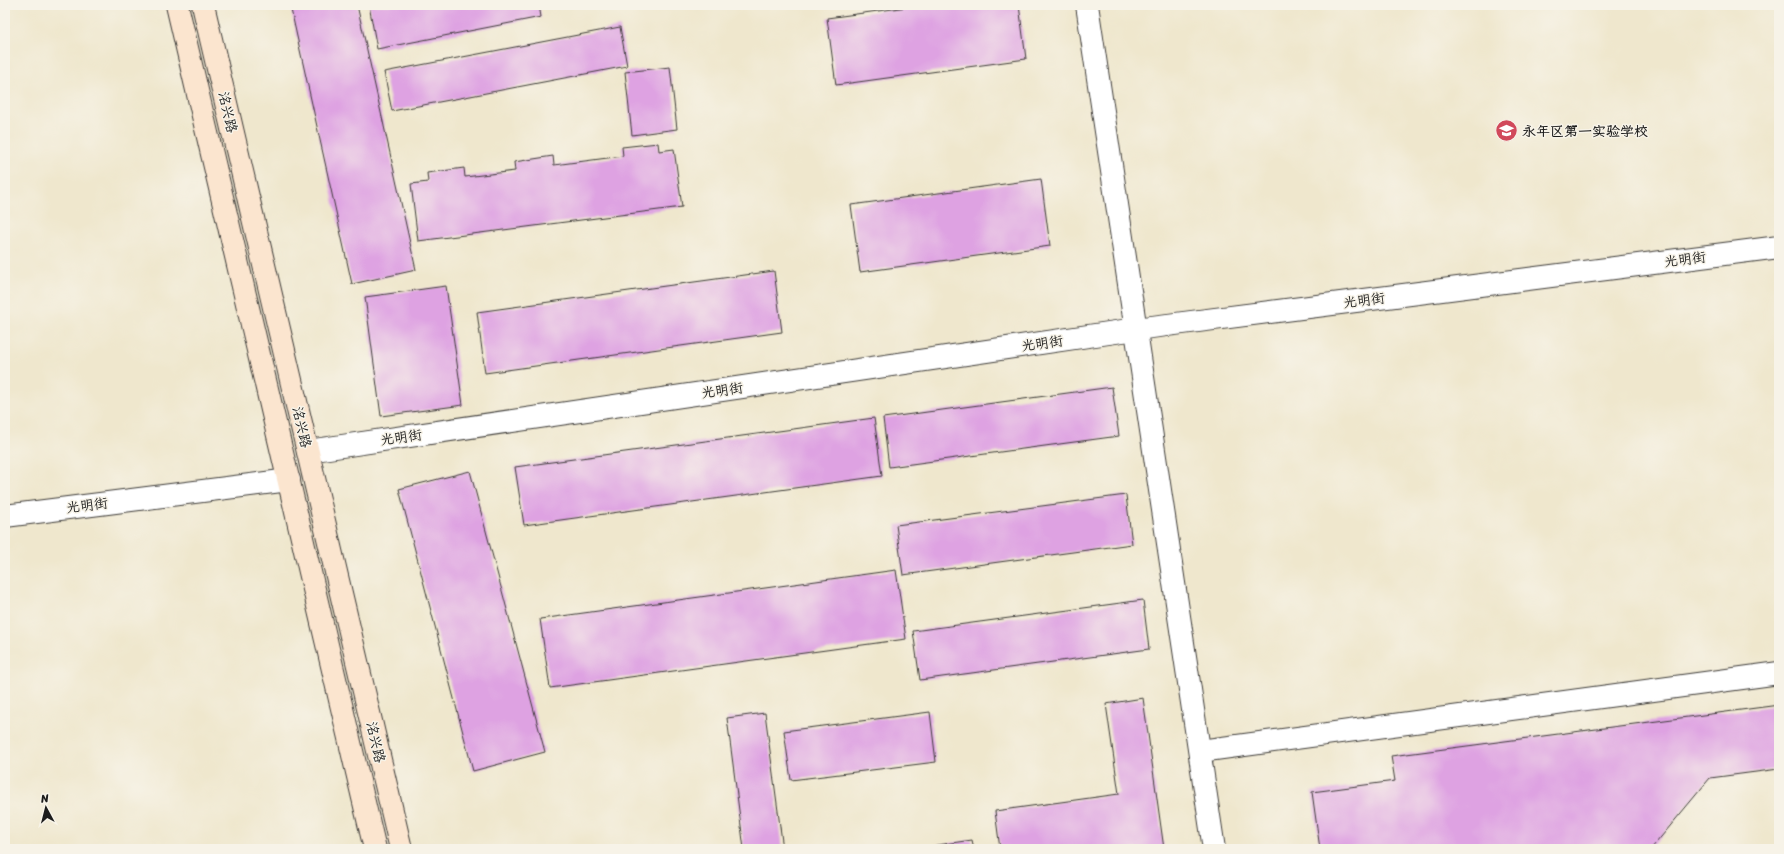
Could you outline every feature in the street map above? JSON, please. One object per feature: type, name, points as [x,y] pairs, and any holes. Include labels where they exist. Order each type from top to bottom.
[{"type":"street","name":"洺兴路","points":[[178,5],[375,849]]},
{"type":"street","name":"洺兴路","points":[[203,5],[401,849]]},
{"type":"street","points":[[1087,5],[1214,849]]},
{"type":"street","name":"光明街","points":[[308,451],[1136,329],[1779,247]]},
{"type":"street","name":"光明街","points":[[5,516],[289,480]]},
{"type":"street","points":[[1200,751],[1779,672]]},
{"type":"building","points":[[290,5],[357,5],[416,270],[352,284]]},
{"type":"building","points":[[369,5],[539,5],[541,17],[377,49]]},
{"type":"building","points":[[922,5],[1019,5],[1026,59],[836,85],[827,18]]},
{"type":"building","points":[[620,27],[627,66],[392,111],[384,72]]},
{"type":"building","points":[[670,67],[677,129],[632,135],[625,72]]},
{"type":"building","points":[[658,143],[659,151],[674,149],[682,207],[418,241],[411,184],[428,182],[427,173],[464,168],[465,177],[515,171],[514,162],[553,156],[554,165],[623,156],[622,147]]},
{"type":"building","points":[[1041,179],[1050,246],[860,272],[851,205]]},
{"type":"building","points":[[774,271],[782,332],[485,373],[477,312]]},
{"type":"building","points":[[446,286],[463,405],[381,416],[365,297]]},
{"type":"building","points":[[1112,387],[1119,436],[889,467],[883,418]]},
{"type":"building","points":[[874,418],[882,476],[524,525],[515,467]]},
{"type":"building","points":[[470,471],[545,752],[473,771],[399,489]]},
{"type":"building","points":[[1126,495],[1132,544],[903,575],[896,525]]},
{"type":"building","points":[[896,570],[906,639],[550,688],[540,619]]},
{"type":"building","points":[[1143,600],[1149,649],[920,680],[913,631]]},
{"type":"building","points":[[1143,698],[1164,849],[1000,849],[995,811],[1119,794],[1106,704]]},
{"type":"building","points":[[1779,705],[1779,769],[1710,778],[1651,849],[1320,849],[1312,792],[1395,781],[1391,756]]},
{"type":"building","points":[[930,712],[936,762],[791,780],[784,731]]},
{"type":"building","points":[[765,713],[783,849],[744,849],[727,718]]},
{"type":"building","points":[[972,840],[974,849],[917,849],[917,848]]},
{"type":"place","name":"永年区第一实验学校","points":[[1507,131]]}]
